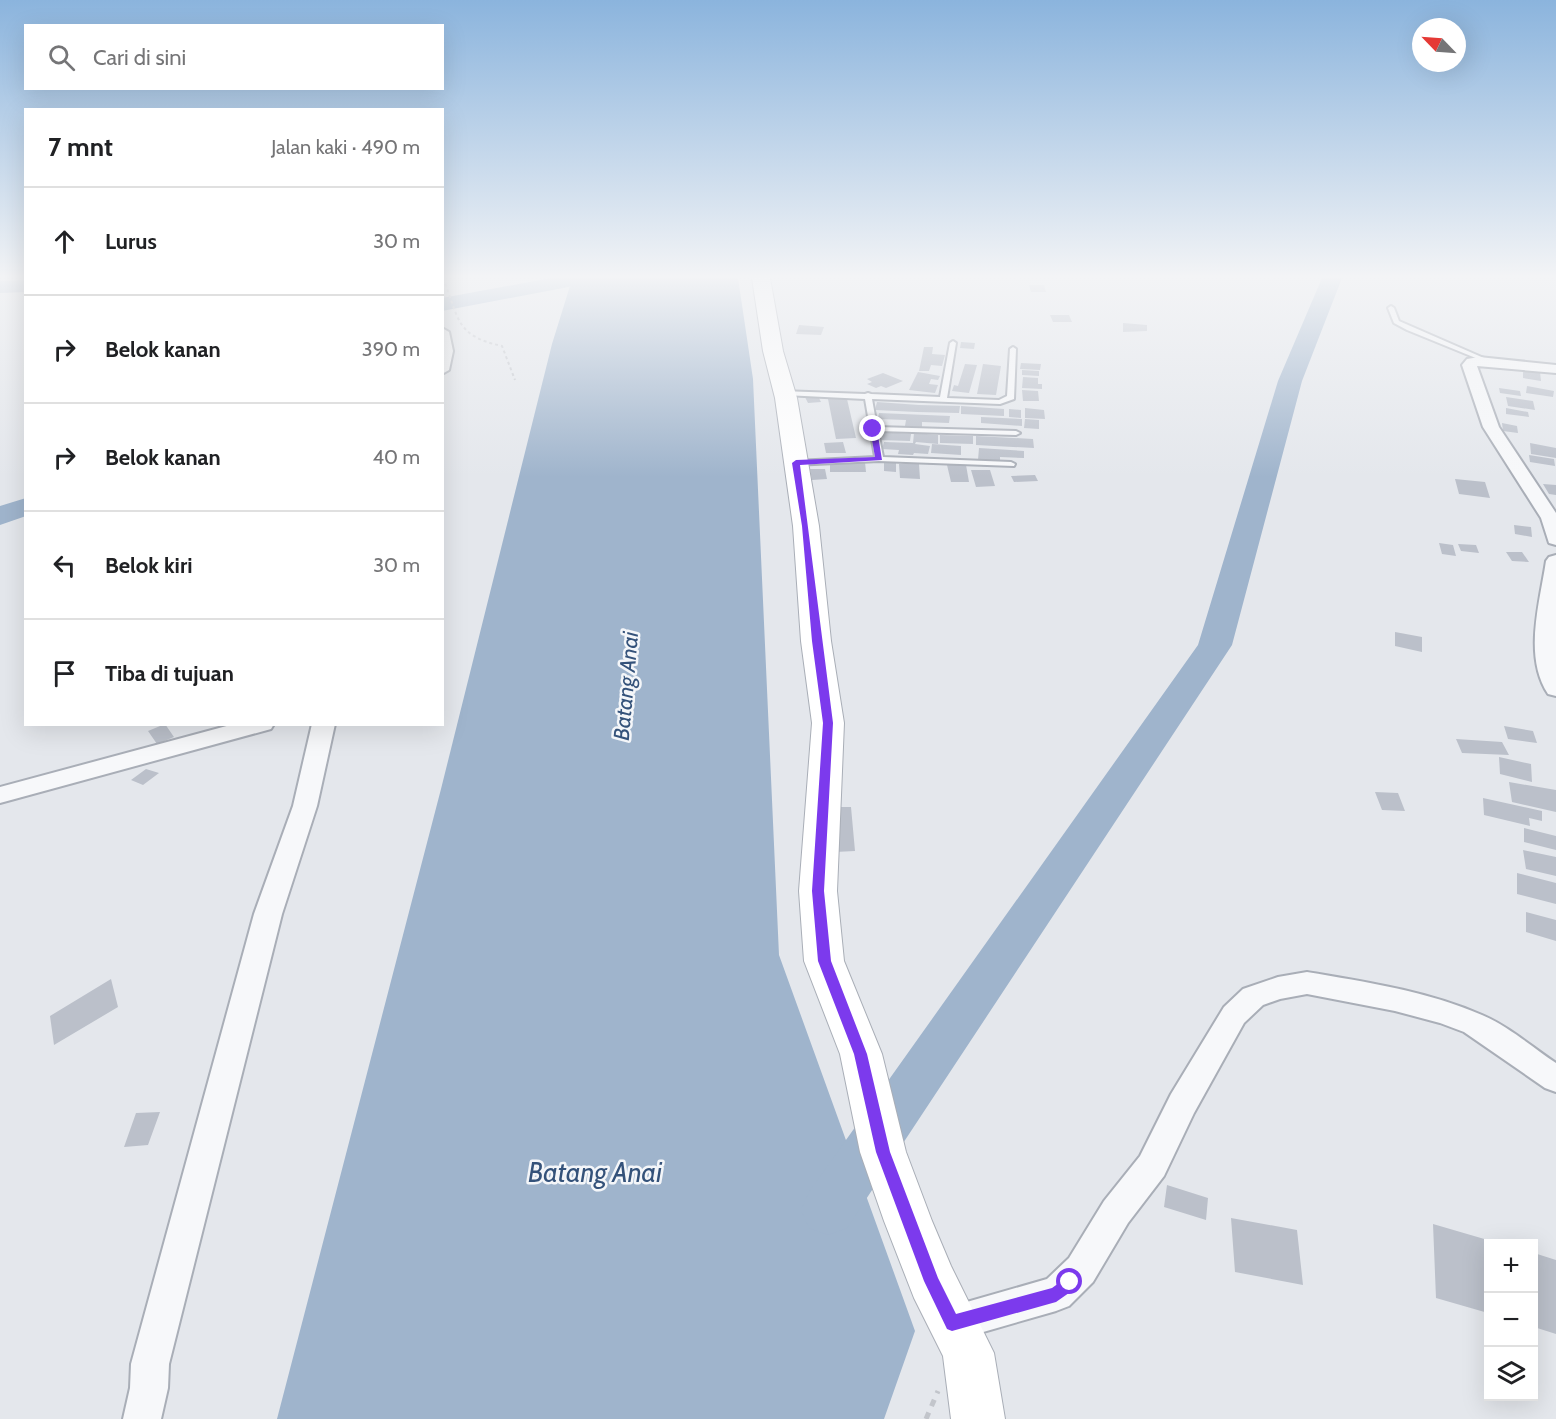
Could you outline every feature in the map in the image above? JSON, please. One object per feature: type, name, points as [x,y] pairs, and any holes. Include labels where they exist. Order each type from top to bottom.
[{"type":"street","points":[[444,367],[445,344]]},
{"type":"street","points":[[772,344],[784,393],[806,526],[816,641],[828,723],[819,848],[819,922],[824,961],[861,1054],[883,1152],[932,1281],[968,1353],[978,1419]]},
{"type":"street","points":[[1555,532],[1550,518],[1486,416],[1469,365],[1472,362],[1491,362],[1556,369]]},
{"type":"street","points":[[1556,567],[1545,636],[1551,648],[1548,665],[1556,689]]},
{"type":"street","points":[[0,795],[256,726]]},
{"type":"street","points":[[142,1419],[150,1388],[150,1364],[219,1094],[268,914],[304,806],[324,726]]},
{"type":"street","points":[[952,1323],[1056,1294],[1070,1282],[1081,1270],[1116,1212],[1152,1166],[1182,1104],[1234,1015],[1253,998],[1278,988],[1307,983],[1395,999],[1474,1024],[1556,1079]]},
{"type":"lane","points":[[943,399],[953,344]]},
{"type":"lane","points":[[1447,344],[1491,362]]},
{"type":"lane","points":[[784,393],[1000,402],[1011,397],[1012,349]]},
{"type":"lane","points":[[868,395],[879,459]]},
{"type":"lane","points":[[873,429],[1016,433]]},
{"type":"lane","points":[[796,463],[879,459],[1011,464]]},
{"type":"path","points":[[497,344],[502,346],[515,380]]},
{"type":"water","name":"Batang Anai","points":[[552,344],[748,344],[753,379],[779,955],[915,1331],[884,1419],[277,1419],[441,789]]},
{"type":"building","points":[[961,344],[975,344],[974,349],[960,348]]},
{"type":"building","points":[[924,347],[933,347],[932,354],[945,355],[942,366],[931,365],[929,371],[919,371]]},
{"type":"building","points":[[1021,363],[1041,364],[1040,370],[1020,369]]},
{"type":"building","points":[[965,364],[977,365],[969,393],[952,391],[954,385],[958,386]]},
{"type":"building","points":[[983,364],[1001,366],[996,395],[977,394]]},
{"type":"building","points":[[1022,370],[1039,371],[1039,376],[1022,375]]},
{"type":"building","points":[[1523,370],[1540,372],[1541,381],[1523,378]]},
{"type":"building","points":[[918,372],[940,376],[938,380],[931,379],[929,384],[938,385],[935,393],[909,390]]},
{"type":"building","points":[[883,373],[903,381],[886,388],[881,386],[876,388],[867,384],[872,382],[867,379]]},
{"type":"building","points":[[1023,377],[1038,378],[1038,384],[1042,384],[1042,389],[1022,388]]},
{"type":"building","points":[[1527,386],[1554,391],[1553,397],[1526,393]]},
{"type":"building","points":[[1499,388],[1520,391],[1521,396],[1500,393]]},
{"type":"building","points":[[1022,390],[1038,391],[1039,401],[1023,401]]},
{"type":"building","points":[[818,396],[821,402],[808,403],[805,397]]},
{"type":"building","points":[[1506,397],[1533,401],[1535,410],[1508,406]]},
{"type":"building","points":[[828,399],[847,399],[856,438],[836,439]]},
{"type":"building","points":[[877,402],[960,406],[959,413],[875,410]]},
{"type":"building","points":[[961,406],[1004,409],[1004,416],[961,414]]},
{"type":"building","points":[[1025,408],[1044,410],[1045,419],[1025,418]]},
{"type":"building","points":[[1506,408],[1528,412],[1529,417],[1506,414]]},
{"type":"building","points":[[1009,409],[1021,410],[1021,418],[1009,417]]},
{"type":"building","points":[[879,413],[950,416],[949,423],[922,422],[922,427],[905,426],[906,420],[878,419]]},
{"type":"building","points":[[981,417],[1022,419],[1022,426],[981,423]]},
{"type":"building","points":[[1025,419],[1039,420],[1039,429],[1024,428]]},
{"type":"building","points":[[1502,423],[1517,426],[1518,433],[1503,431]]},
{"type":"building","points":[[883,432],[911,434],[910,441],[878,440],[882,438]]},
{"type":"building","points":[[914,433],[938,435],[938,444],[916,442],[915,444],[930,446],[928,454],[898,454],[899,450],[882,449],[884,442],[913,443]]},
{"type":"building","points":[[940,435],[973,436],[973,444],[940,443]]},
{"type":"building","points":[[976,436],[1033,439],[1034,448],[976,445]]},
{"type":"building","points":[[843,442],[846,453],[826,453],[824,443]]},
{"type":"building","points":[[1530,443],[1556,448],[1556,458],[1531,454]]},
{"type":"building","points":[[932,444],[961,446],[961,455],[931,453]]},
{"type":"building","points":[[979,448],[1024,451],[1024,458],[1000,457],[1000,462],[978,460]]},
{"type":"building","points":[[1529,455],[1554,459],[1555,466],[1530,462]]},
{"type":"building","points":[[830,462],[865,462],[866,472],[830,472]]},
{"type":"building","points":[[884,463],[896,463],[896,472],[884,471]]},
{"type":"building","points":[[899,464],[919,464],[920,479],[900,478]]},
{"type":"building","points":[[947,465],[966,465],[969,482],[951,482]]},
{"type":"building","points":[[810,469],[825,469],[827,479],[812,480]]},
{"type":"building","points":[[971,470],[990,470],[995,486],[976,487]]},
{"type":"building","points":[[1035,475],[1038,481],[1014,482],[1011,476]]},
{"type":"building","points":[[1455,479],[1485,482],[1490,498],[1459,494]]},
{"type":"building","points":[[1543,484],[1556,485],[1556,495],[1549,494]]},
{"type":"building","points":[[1514,525],[1531,527],[1532,537],[1515,534]]},
{"type":"building","points":[[1439,543],[1453,545],[1456,556],[1442,554]]},
{"type":"building","points":[[1458,544],[1476,545],[1479,553],[1461,551]]},
{"type":"building","points":[[1506,552],[1522,552],[1529,562],[1512,561]]},
{"type":"building","points":[[1395,632],[1422,637],[1422,652],[1395,646]]},
{"type":"building","points":[[166,726],[174,737],[157,744],[148,731]]},
{"type":"building","points":[[1504,726],[1533,731],[1537,743],[1508,739]]},
{"type":"building","points":[[1456,739],[1502,742],[1509,755],[1462,753]]},
{"type":"building","points":[[1499,757],[1531,764],[1532,782],[1500,774]]},
{"type":"building","points":[[146,769],[159,773],[143,785],[131,780]]},
{"type":"building","points":[[1509,782],[1556,790],[1556,812],[1512,802]]},
{"type":"building","points":[[1375,792],[1398,793],[1405,811],[1382,810]]},
{"type":"building","points":[[1483,798],[1542,811],[1542,821],[1529,818],[1530,826],[1484,815]]},
{"type":"building","points":[[832,807],[851,807],[855,851],[835,852]]},
{"type":"building","points":[[1524,828],[1556,836],[1556,850],[1524,842]]},
{"type":"building","points":[[1523,850],[1556,857],[1556,876],[1526,869]]},
{"type":"building","points":[[1517,873],[1556,883],[1556,904],[1517,894]]},
{"type":"building","points":[[1526,912],[1556,920],[1556,941],[1526,932]]},
{"type":"building","points":[[111,979],[118,1007],[54,1045],[50,1016]]},
{"type":"building","points":[[160,1112],[148,1145],[124,1147],[136,1113]]},
{"type":"building","points":[[1167,1185],[1208,1198],[1206,1220],[1164,1207]]},
{"type":"building","points":[[1231,1218],[1297,1230],[1303,1285],[1235,1272]]},
{"type":"building","points":[[1433,1224],[1484,1239],[1484,1312],[1436,1298]]},
{"type":"building","points":[[1538,1254],[1556,1260],[1556,1334],[1538,1328]]},
{"type":"waterway","points":[[828,1210],[1215,645],[1290,381],[1305,344]]},
{"type":"waterway","points":[[0,516],[24,507]]},
{"type":"route","points":[[873,429],[879,459],[796,463],[806,526],[816,641],[828,723],[818,891],[824,961],[861,1054],[883,1152],[932,1281],[952,1323],[1056,1294],[1070,1282]]}]
